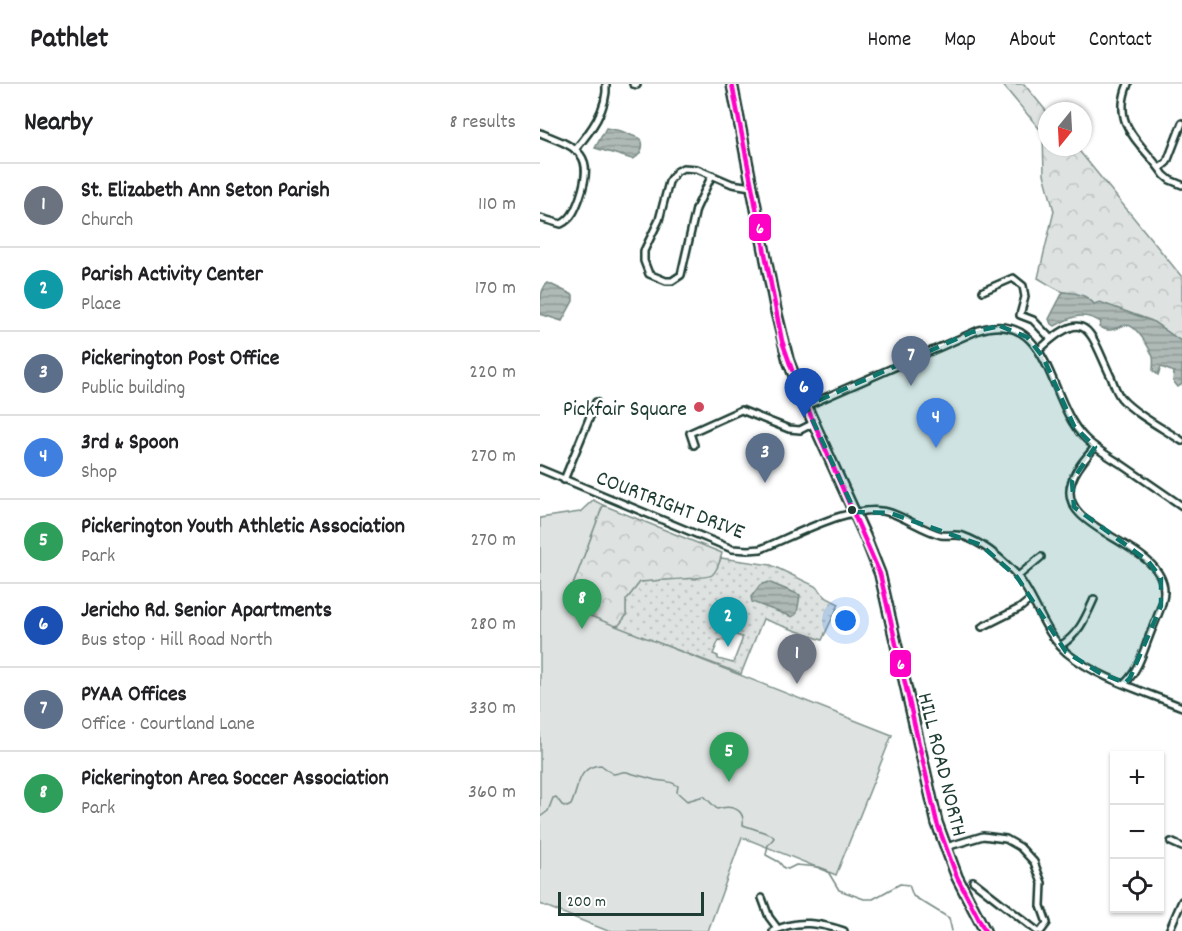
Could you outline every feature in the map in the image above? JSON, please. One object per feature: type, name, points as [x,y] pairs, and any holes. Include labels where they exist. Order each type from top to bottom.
[{"type":"main road","name":"HILL ROAD NORTH","points":[[732,84],[782,340],[806,406],[873,554],[884,588],[929,793],[945,848],[966,897],[985,931]]},
{"type":"street","points":[[575,150],[595,123],[608,84]]},
{"type":"street","points":[[1128,84],[1123,97],[1124,119],[1135,140],[1170,180],[1182,185]]},
{"type":"street","points":[[1160,168],[1167,162],[1182,123]]},
{"type":"street","points":[[540,133],[575,150],[585,161],[587,173],[577,207],[570,218],[561,224],[540,218]]},
{"type":"street","points":[[712,175],[696,209],[681,275],[672,281],[666,281],[649,274],[644,261],[644,251],[658,220],[669,182],[676,172],[683,168],[697,169],[712,175],[732,184],[752,187]]},
{"type":"street","points":[[983,291],[1013,279],[1023,285],[1025,297],[1020,315],[1033,321],[1051,339]]},
{"type":"street","points":[[1038,350],[1061,330],[1075,325],[1085,328],[1092,336],[1115,389],[1124,401],[1182,441]]},
{"type":"street","points":[[806,406],[985,328],[1000,327],[1014,330],[1027,337],[1038,350],[1074,426],[1095,447],[1182,506]]},
{"type":"street","points":[[564,480],[596,402]]},
{"type":"street","points":[[694,445],[690,433],[741,410],[789,429],[800,430],[814,423]]},
{"type":"street","points":[[1095,447],[1072,481],[1070,494],[1072,502],[1084,518],[1148,561],[1158,572],[1163,585],[1161,606],[1137,666],[1125,683]]},
{"type":"street","name":"COURTRIGHT DRIVE","points":[[540,470],[732,549],[761,549],[842,514],[855,512],[890,513],[941,535],[961,535],[993,553],[1017,577],[1060,646],[1088,667],[1182,706]]},
{"type":"street","points":[[1017,577],[1041,557]]},
{"type":"street","points":[[982,627],[1020,608],[1031,599]]},
{"type":"street","points":[[1060,646],[1080,628],[1094,599]]},
{"type":"street","points":[[945,848],[983,836],[1006,840],[1020,847],[1034,861],[1042,883],[1041,906],[1047,923],[1039,931],[973,881]]},
{"type":"street","points":[[1171,842],[1182,847]]},
{"type":"street","points":[[762,898],[776,930],[808,922],[844,931]]},
{"type":"street","points":[[1169,931],[1182,901]]},
{"type":"highlighted area","points":[[1000,326],[1027,337],[1043,357],[1074,426],[1095,447],[1072,481],[1074,507],[1148,561],[1161,578],[1161,606],[1130,678],[1125,683],[1100,673],[1066,652],[1017,577],[981,545],[890,513],[855,512],[806,406],[972,332]]},
{"type":"green space","points":[[1002,84],[1024,84],[1039,102],[1038,127]]},
{"type":"green space","points":[[1044,156],[1083,156],[1182,277],[1182,342],[1152,321],[1100,303],[1094,304],[1083,296],[1061,291],[1038,278],[1054,211],[1044,174]]},
{"type":"green space","points":[[593,500],[603,505],[565,606],[892,735],[836,875],[742,837],[708,931],[608,931],[540,904],[540,518],[580,512]]},
{"type":"green space","points":[[603,505],[722,553],[716,570],[708,576],[640,582],[626,600],[626,616],[619,625],[614,626],[565,606]]},
{"type":"green space","points":[[721,558],[771,565],[815,586],[827,598],[839,604],[822,640],[763,619],[741,674],[614,626],[626,616],[626,600],[640,582],[696,579],[717,568]],"holes":[[[730,633],[742,637],[733,663],[718,659],[718,656],[713,654],[719,640],[726,641]]]},
{"type":"shaded area","points":[[606,128],[641,139],[642,148],[639,154],[632,159],[595,148]]},
{"type":"shaded area","points":[[548,283],[573,295],[573,301],[562,321],[540,314],[542,292]]},
{"type":"shaded area","points":[[1063,292],[1080,295],[1094,304],[1100,302],[1152,321],[1182,342],[1182,384],[1178,387],[1173,381],[1174,372],[1161,367],[1158,375],[1153,371],[1151,353],[1142,338],[1130,326],[1108,330],[1099,327],[1101,322],[1082,316],[1055,326],[1051,324],[1049,319]]},
{"type":"shaded area","points":[[768,582],[800,595],[797,613],[792,617],[752,602],[751,597],[760,585]]},
{"type":"waterway","points":[[540,817],[548,811],[553,798],[556,797],[562,805],[567,807],[571,805],[580,779],[587,769],[593,766],[601,765],[613,774],[627,772],[670,782],[678,786],[677,792],[687,801],[704,796],[717,809],[727,807],[739,811],[743,825],[772,835],[774,838],[768,845],[766,855],[779,862],[784,868],[788,869],[796,865],[827,870],[839,890],[864,899],[873,899],[900,884],[909,885],[913,896],[949,918],[952,931]]},
{"type":"transit line","name":"6","points":[[732,84],[782,341],[792,370]]},
{"type":"transit line","name":"6","points":[[804,400],[880,574],[937,823],[957,877],[985,931]]},
{"type":"place","name":"PYAA Offices","points":[[911,386]]},
{"type":"place","name":"Pickfair Square","points":[[699,407]]},
{"type":"place","name":"Jericho Rd. Senior Apartments","points":[[804,418]]},
{"type":"place","name":"3rd & Spoon","points":[[936,448]]},
{"type":"place","name":"Pickerington Post Office","points":[[765,483]]},
{"type":"place","name":"Pickerington Area Soccer Association","points":[[582,629]]},
{"type":"place","name":"Parish Activity Center","points":[[728,647]]},
{"type":"place","name":"St. Elizabeth Ann Seton Parish","points":[[797,684]]},
{"type":"place","name":"Pickerington Youth Athletic Association","points":[[729,782]]}]
